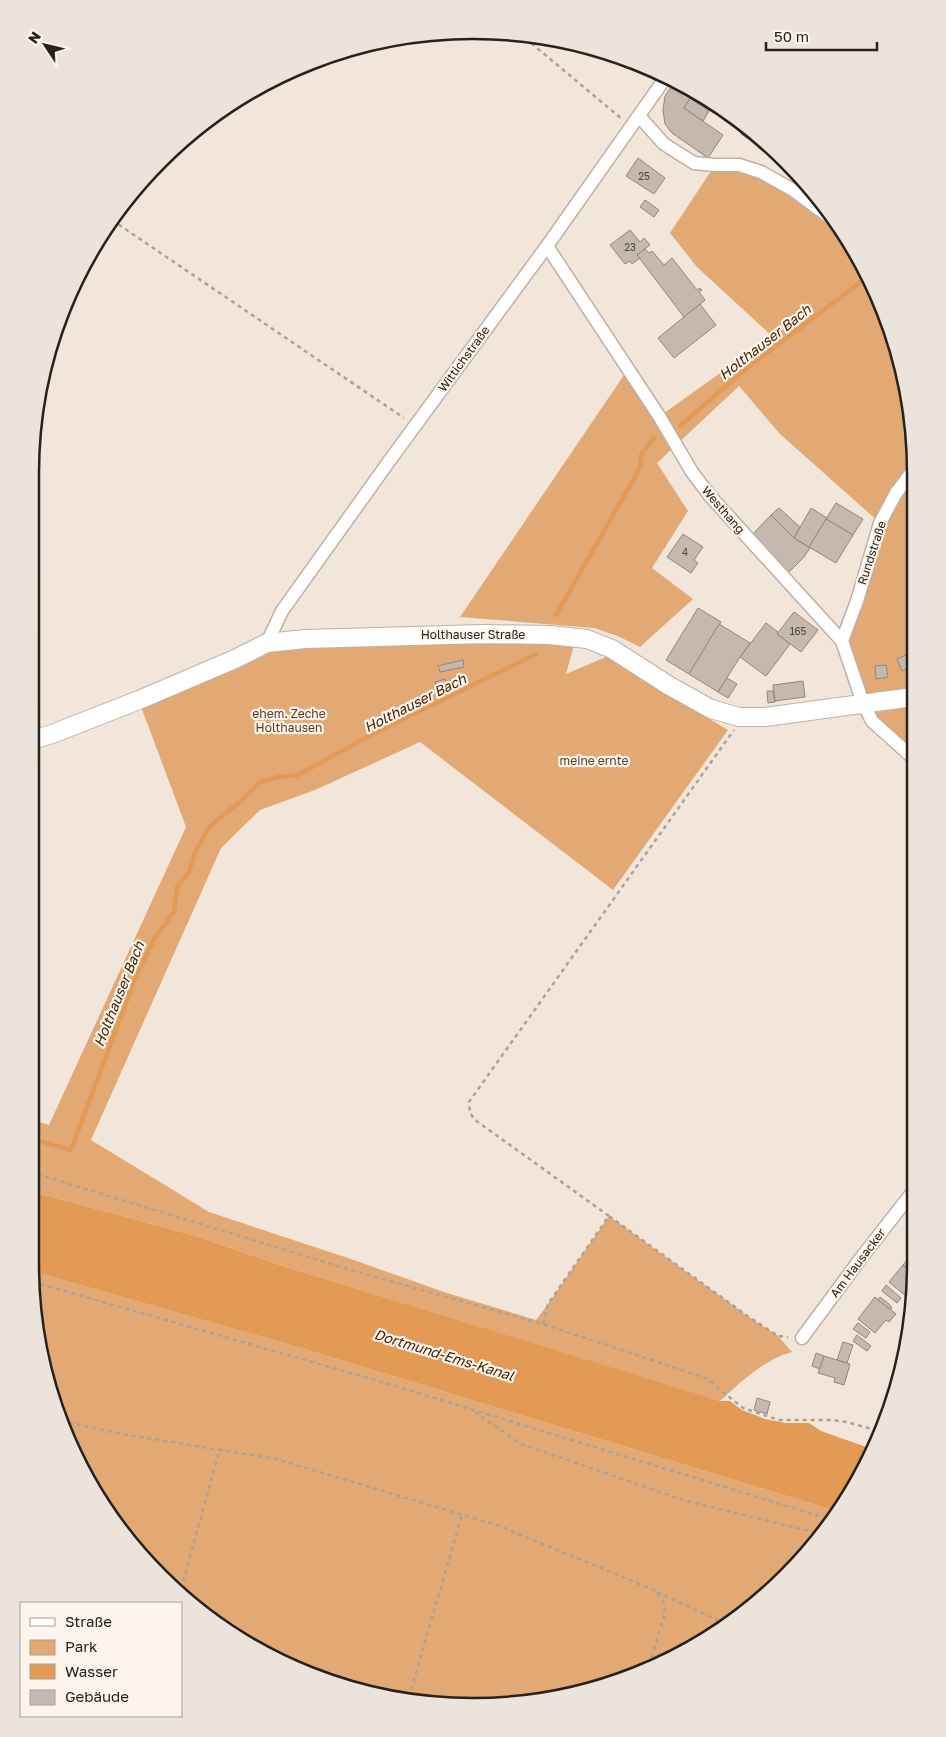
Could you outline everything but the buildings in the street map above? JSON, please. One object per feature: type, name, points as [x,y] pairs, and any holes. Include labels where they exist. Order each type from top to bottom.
[{"type":"street","name":"Wittichstraße","points":[[267,643],[282,611],[547,246],[662,82]]},
{"type":"street","points":[[635,122],[664,144],[694,163],[739,165],[761,172],[793,190],[817,208]]},
{"type":"street","name":"Westhang","points":[[547,246],[660,416],[692,472],[710,496],[842,641],[863,703],[872,721],[907,753]]},
{"type":"street","name":"Rundstraße","points":[[842,641],[857,601],[880,523],[896,493],[907,479]]},
{"type":"street","name":"Holthauser Straße","points":[[39,738],[131,703],[235,659],[267,643],[305,638],[484,634],[549,635],[587,640],[612,649],[660,680],[711,709],[739,717],[765,717],[907,698]]},
{"type":"street","name":"Am Hausacker","points":[[802,1338],[907,1199]]},
{"type":"path","points":[[531,42],[635,122]]},
{"type":"path","points":[[118,224],[415,426]]},
{"type":"path","points":[[739,717],[733,733],[469,1102],[470,1113],[475,1120],[749,1317],[778,1336],[802,1338]]},
{"type":"path","points":[[39,1175],[351,1270],[543,1324],[706,1378],[743,1408],[758,1414],[779,1420],[832,1420],[847,1422],[874,1430]]},
{"type":"path","points":[[543,1324],[548,1304],[609,1216]]},
{"type":"path","points":[[40,1284],[389,1384],[825,1518]]},
{"type":"path","points":[[472,1410],[521,1444],[686,1501],[814,1532]]},
{"type":"path","points":[[69,1423],[122,1434],[276,1459],[497,1525],[654,1590],[720,1621]]},
{"type":"path","points":[[182,1586],[220,1449]]},
{"type":"path","points":[[410,1694],[462,1515]]},
{"type":"path","points":[[651,1659],[665,1613],[662,1600],[654,1590]]},
{"type":"green space","points":[[715,165],[761,172],[820,212],[849,256],[874,307],[892,361],[904,416],[907,473],[905,481],[907,484],[907,750],[872,721],[842,641],[880,523],[780,434],[739,386],[657,463],[688,511],[652,568],[693,599],[640,647],[620,637],[594,628],[460,617],[626,372],[660,416],[772,336],[697,267],[670,233]]},
{"type":"green space","points":[[384,641],[575,642],[566,674],[606,657],[728,730],[613,890],[420,742],[315,790],[260,810],[221,848],[91,1140],[209,1212],[447,1293],[536,1320],[609,1216],[778,1336],[792,1352],[762,1366],[720,1401],[283,1266],[196,1236],[39,1193],[39,1122],[49,1125],[186,827],[140,704],[269,647]]},
{"type":"green space","points":[[39,1273],[301,1348],[831,1509],[818,1528],[780,1571],[737,1609],[690,1640],[639,1665],[613,1675],[558,1690],[530,1695],[473,1698],[416,1695],[388,1690],[333,1675],[307,1665],[256,1640],[209,1609],[166,1571],[128,1528],[97,1481],[72,1430],[62,1404],[47,1349],[42,1321]]},
{"type":"water","name":"Dortmund-Ems-Kanal","points":[[39,1193],[196,1236],[283,1266],[720,1401],[730,1401],[742,1410],[765,1419],[786,1423],[809,1423],[821,1431],[866,1447],[849,1481],[831,1509],[301,1348],[39,1273]]},
{"type":"waterway","name":"Holthauser Bach","points":[[680,426],[747,368],[862,281]]},
{"type":"waterway","name":"Holthauser Bach","points":[[556,615],[640,468],[641,455],[654,438]]},
{"type":"waterway","name":"Holthauser Bach","points":[[39,1141],[71,1150],[135,979],[154,939],[174,912],[177,887],[189,872],[194,854],[210,826],[242,800],[260,782],[298,775],[371,735],[536,654]]},
{"type":"park label","name":"ehem. Zeche Holthausen","points":[[289,721]]},
{"type":"park label","name":"meine ernte","points":[[594,761]]}]
